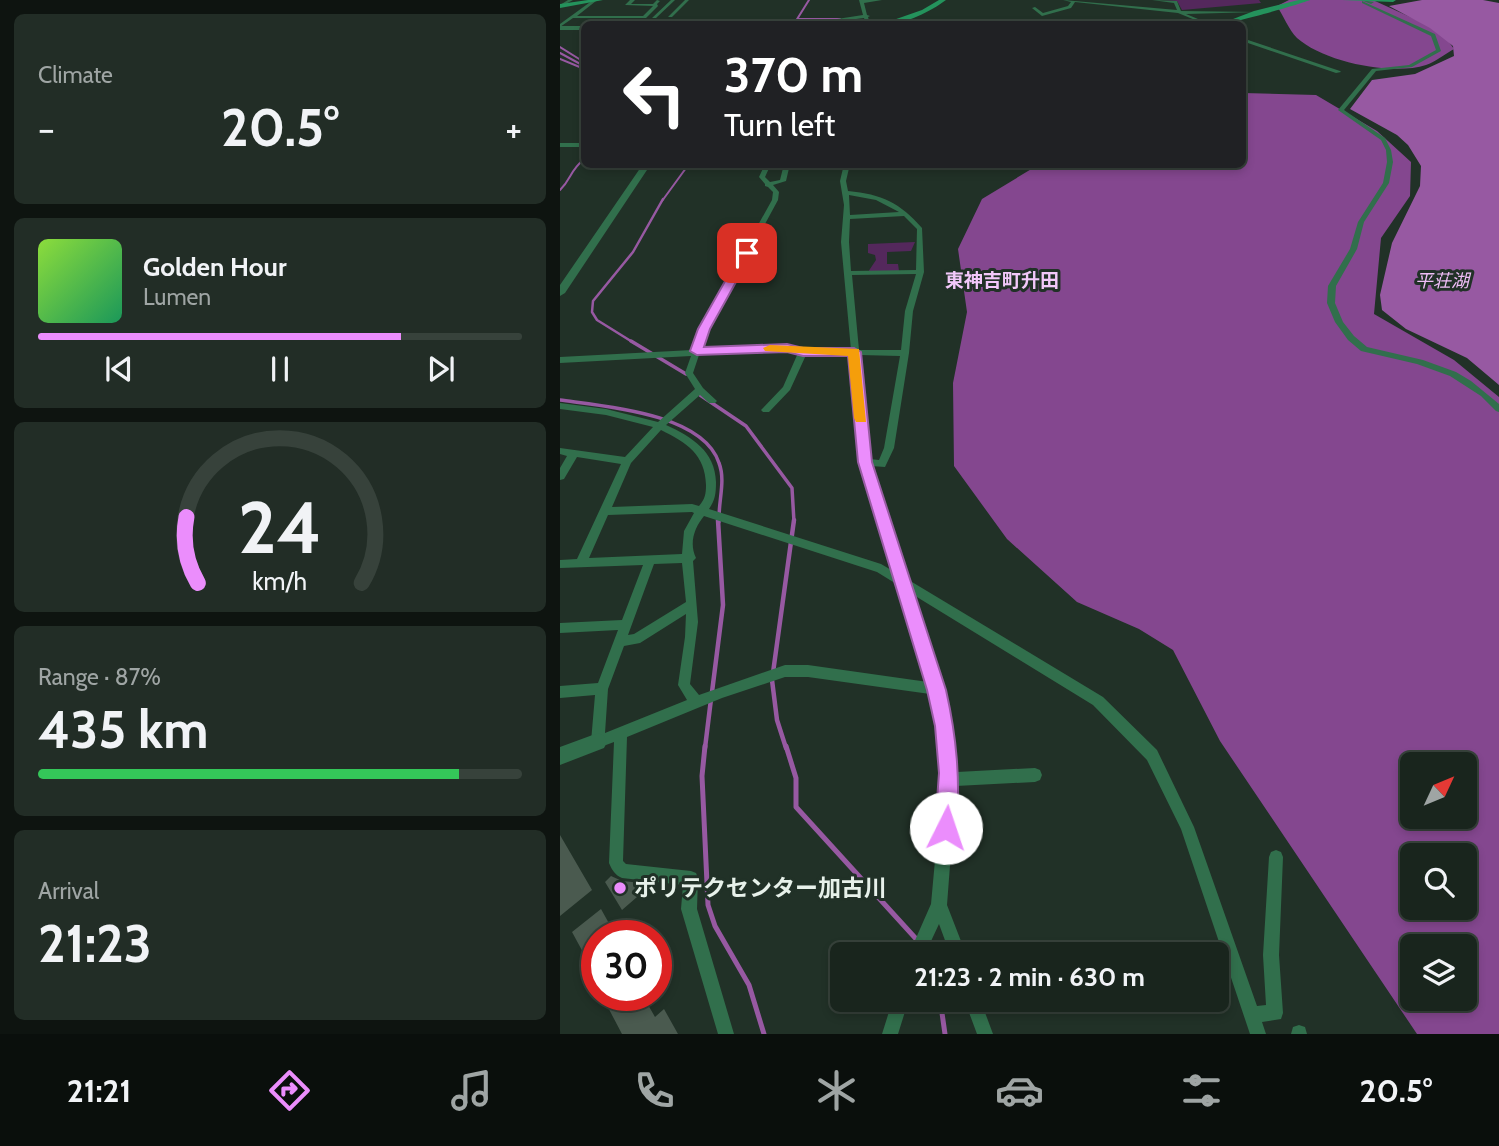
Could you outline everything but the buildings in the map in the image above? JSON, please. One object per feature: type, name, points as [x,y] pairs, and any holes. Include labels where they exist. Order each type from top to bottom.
[{"type":"main road","points":[[894,21],[924,11],[943,0]]},
{"type":"main road","points":[[1231,21],[1307,0]]},
{"type":"main road","points":[[1350,0],[1392,0]]},
{"type":"main road","points":[[560,6],[597,1]]},
{"type":"street","points":[[560,6],[571,0]]},
{"type":"street","points":[[633,0],[627,5],[680,7]]},
{"type":"street","points":[[572,17],[643,17],[659,0]]},
{"type":"street","points":[[647,21],[673,0]]},
{"type":"street","points":[[670,16],[687,0]]},
{"type":"street","points":[[868,21],[862,1],[880,0]]},
{"type":"street","points":[[1065,0],[1178,12],[1256,12]]},
{"type":"street","points":[[1154,0],[1176,2],[1178,12]]},
{"type":"street","points":[[560,27],[597,1]]},
{"type":"street","points":[[1366,1],[1433,35],[1439,51],[1417,64],[1374,71],[1341,110],[1383,139],[1387,146],[1390,170],[1386,187],[1357,230],[1357,240],[1331,288],[1333,303],[1345,334],[1353,343],[1364,349],[1451,371],[1484,393],[1499,409]]},
{"type":"street","points":[[1051,7],[1072,2]]},
{"type":"street","points":[[1034,8],[1032,9],[1042,15],[1070,7],[1072,2]]},
{"type":"street","points":[[621,17],[638,5]]},
{"type":"street","points":[[1178,12],[1200,21]]},
{"type":"street","points":[[834,21],[868,16]]},
{"type":"street","points":[[560,27],[581,28]]},
{"type":"street","points":[[1246,40],[1338,72]]},
{"type":"street","points":[[560,145],[581,145]]},
{"type":"street","points":[[560,293],[644,168]]},
{"type":"street","points":[[712,401],[696,393],[689,373],[704,329],[775,200],[776,192],[766,185],[762,177],[766,168]]},
{"type":"street","points":[[766,185],[783,181],[786,168]]},
{"type":"street","points":[[848,168],[844,181],[845,242],[865,462],[936,690],[944,726],[949,779],[939,905],[922,942]]},
{"type":"street","points":[[846,193],[872,195],[897,204],[920,229],[920,272],[909,310],[890,448],[882,464],[865,462]]},
{"type":"street","points":[[846,217],[905,214]]},
{"type":"street","points":[[848,274],[920,272]]},
{"type":"street","points":[[560,360],[787,348],[803,352],[905,353]]},
{"type":"street","points":[[766,410],[781,398],[793,379],[803,352]]},
{"type":"street","points":[[580,563],[626,461],[669,416],[696,393]]},
{"type":"street","points":[[560,406],[634,417],[661,426],[693,443],[708,462],[712,516]]},
{"type":"street","points":[[560,452],[626,461]]},
{"type":"street","points":[[560,476],[574,453]]},
{"type":"street","points":[[605,511],[692,508],[881,569],[1098,701],[1152,755],[1186,827],[1258,1034]]},
{"type":"street","points":[[697,703],[684,685],[692,625],[689,530],[712,516]]},
{"type":"street","points":[[560,564],[690,558]]},
{"type":"street","points":[[598,742],[602,689],[650,561]]},
{"type":"street","points":[[619,641],[636,639],[691,604]]},
{"type":"street","points":[[560,628],[625,625]]},
{"type":"street","points":[[560,756],[720,693],[785,671],[808,671],[936,690]]},
{"type":"street","points":[[560,692],[602,689]]},
{"type":"street","points":[[621,732],[616,863],[622,871],[691,878],[688,909],[726,1034]]},
{"type":"street","points":[[949,779],[1035,775]]},
{"type":"street","points":[[1251,1015],[1275,1013],[1271,955],[1276,857]]},
{"type":"street","points":[[939,905],[953,942]]},
{"type":"street","points":[[890,1034],[897,1012]]},
{"type":"street","points":[[977,1012],[985,1034]]},
{"type":"shaded area","points":[[1163,0],[1259,0],[1261,3],[1182,10],[1177,1]]},
{"type":"shaded area","points":[[1289,0],[1378,0],[1375,1],[1441,31],[1454,49],[1429,64],[1412,68],[1377,68],[1341,60],[1309,47],[1294,35],[1277,6]]},
{"type":"shaded area","points":[[1246,93],[1316,95],[1377,131],[1411,162],[1410,196],[1381,238],[1374,314],[1454,360],[1499,397],[1499,1034],[1417,1034],[1402,1011],[1477,1011],[1477,934],[1400,934],[1400,1009],[1220,741],[1173,650],[1139,629],[1077,602],[1007,539],[954,466],[953,383],[967,312],[958,249],[982,199],[1033,168],[1246,168]]},
{"type":"shaded area","points":[[915,242],[911,251],[887,252],[887,264],[898,264],[899,271],[868,272],[876,260],[875,255],[868,253],[868,244]]},
{"type":"water","name":"平荘湖","points":[[1422,0],[1483,0],[1499,3],[1499,385],[1467,358],[1406,329],[1382,310],[1380,295],[1392,243],[1420,186],[1421,166],[1408,145],[1397,135],[1350,109],[1372,80],[1415,74],[1454,56],[1453,46],[1430,28],[1389,6]]},
{"type":"waterway","points":[[796,21],[809,0]]},
{"type":"waterway","points":[[798,19],[840,19]]},
{"type":"waterway","points":[[560,47],[581,60]]},
{"type":"waterway","points":[[560,53],[581,64]]},
{"type":"waterway","points":[[560,59],[581,68]]},
{"type":"waterway","points":[[560,190],[581,162]]},
{"type":"waterway","points":[[662,201],[686,168]]},
{"type":"waterway","points":[[634,343],[597,320],[592,312],[593,301],[633,252],[663,199]]},
{"type":"waterway","points":[[631,341],[686,374]]},
{"type":"waterway","points":[[700,395],[746,426],[792,488],[794,521]]},
{"type":"waterway","points":[[560,400],[650,415],[693,433],[709,446],[719,463],[722,477],[719,522]]},
{"type":"waterway","points":[[712,692],[723,605],[718,520]]},
{"type":"waterway","points":[[786,748],[777,720],[772,680],[794,521]]},
{"type":"waterway","points":[[705,748],[711,699]]},
{"type":"waterway","points":[[705,746],[702,776],[708,905],[715,926],[749,985],[764,1034]]},
{"type":"waterway","points":[[786,746],[796,778],[796,807],[918,941]]},
{"type":"waterway","points":[[942,1012],[945,1034]]},
{"type":"slow traffic","points":[[770,348],[803,352],[854,352],[861,418]]},
{"type":"place","name":"ポリテクセンター加古川","points":[[620,888]]},
{"type":"district","name":"東神吉町升田","points":[[1002,280]]},
{"type":"route","points":[[747,253],[704,329],[697,351],[787,348],[803,352],[854,352],[865,462],[936,690],[944,726],[950,773],[946,828]]}]
